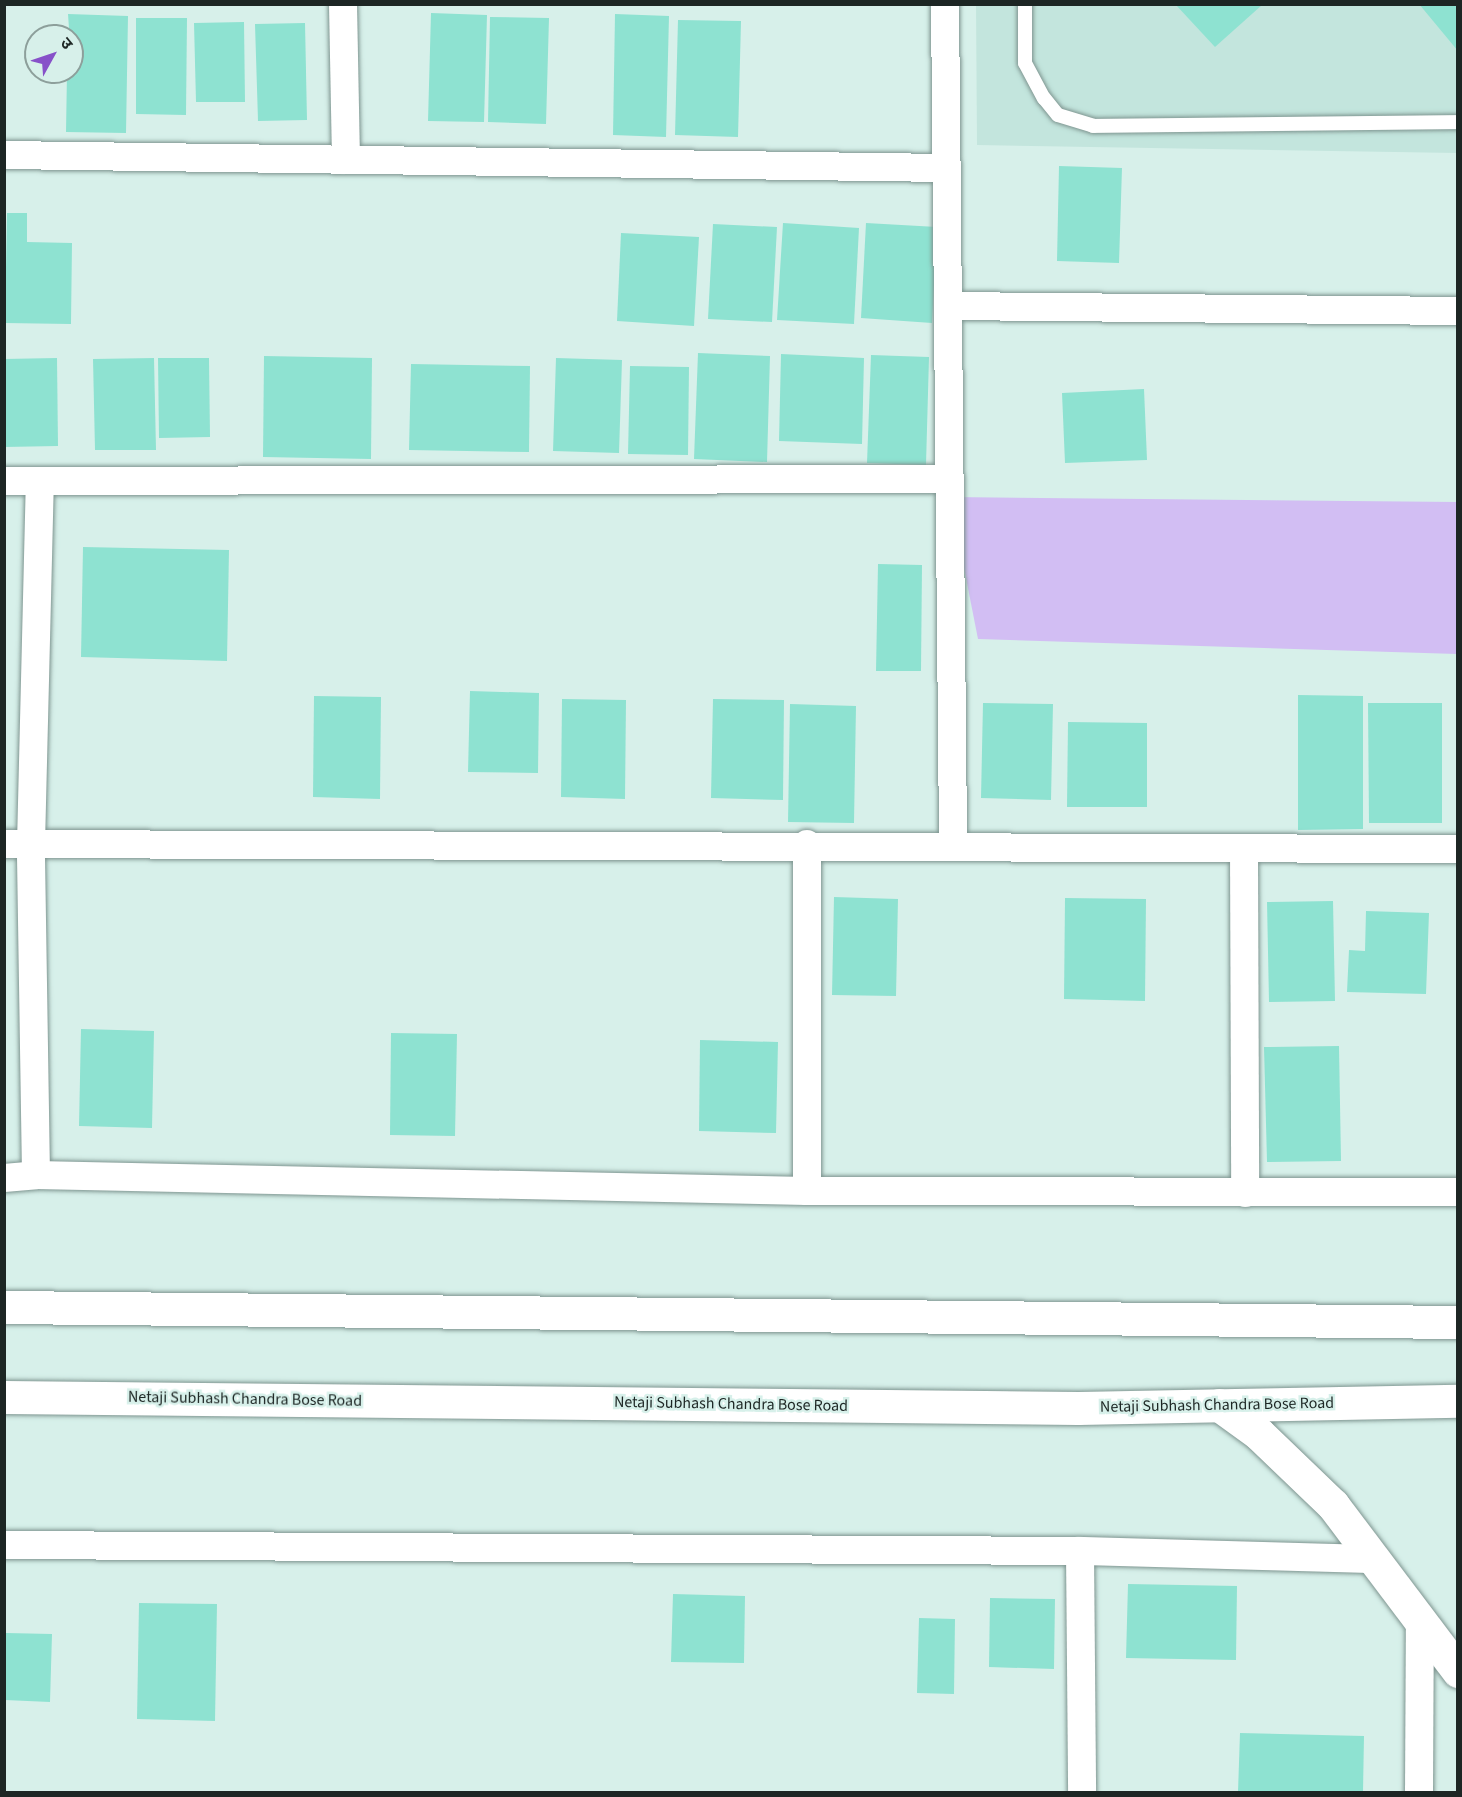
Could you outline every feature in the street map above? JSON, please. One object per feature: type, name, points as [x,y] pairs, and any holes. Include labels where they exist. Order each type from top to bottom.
[{"type":"main road","points":[[4,1307],[1458,1322]]},
{"type":"main road","name":"Netaji Subhash Chandra Bose Road","points":[[4,1397],[1078,1408],[1458,1401]]},
{"type":"main road","points":[[1219,1405],[1299,1468],[1357,1533],[1458,1671]]},
{"type":"street","points":[[343,4],[346,160]]},
{"type":"street","points":[[945,4],[953,845]]},
{"type":"street","points":[[4,155],[947,168]]},
{"type":"street","points":[[948,306],[1458,311]]},
{"type":"street","points":[[4,481],[950,479]]},
{"type":"street","points":[[36,1175],[18,844],[40,481]]},
{"type":"street","points":[[18,844],[807,844],[1458,849]]},
{"type":"street","points":[[807,844],[807,1191]]},
{"type":"street","points":[[1244,849],[1245,1193]]},
{"type":"street","points":[[4,1178],[36,1175],[807,1191],[1458,1192]]},
{"type":"street","points":[[4,1545],[1080,1551],[1374,1559]]},
{"type":"street","points":[[1080,1551],[1082,1792]]},
{"type":"street","points":[[1419,1792],[1420,1620]]},
{"type":"lane","points":[[1025,4],[1025,63],[1044,98],[1058,115],[1093,126],[1458,122]]},
{"type":"shaded area","points":[[976,5],[1457,5],[1457,153],[977,145]]},
{"type":"shaded area","points":[[950,497],[1457,502],[1457,654],[978,639]]},
{"type":"building","points":[[1419,4],[1458,4],[1458,51]]},
{"type":"building","points":[[1176,5],[1262,5],[1215,47]]},
{"type":"building","points":[[431,13],[487,15],[484,122],[428,121]]},
{"type":"building","points":[[68,14],[128,16],[126,133],[66,132],[67,84],[84,84],[84,24],[69,24]]},
{"type":"building","points":[[615,14],[669,16],[666,137],[613,135]]},
{"type":"building","points":[[490,17],[549,18],[546,124],[488,122]]},
{"type":"building","points":[[136,18],[187,18],[186,115],[136,114]]},
{"type":"building","points":[[678,20],[741,21],[738,137],[675,135]]},
{"type":"building","points":[[244,22],[245,102],[196,102],[194,23]]},
{"type":"building","points":[[305,23],[307,120],[258,121],[255,24]]},
{"type":"building","points":[[1059,166],[1122,168],[1119,263],[1057,261]]},
{"type":"building","points":[[7,213],[27,213],[27,242],[72,243],[71,324],[5,323]]},
{"type":"building","points":[[783,223],[859,228],[854,324],[777,320]]},
{"type":"building","points":[[866,223],[937,227],[932,323],[861,318]]},
{"type":"building","points":[[713,224],[777,227],[772,322],[708,319]]},
{"type":"building","points":[[621,233],[699,237],[694,326],[617,321]]},
{"type":"building","points":[[698,353],[770,356],[767,462],[694,459]]},
{"type":"building","points":[[781,354],[864,358],[862,444],[779,441]]},
{"type":"building","points":[[871,355],[929,357],[926,465],[867,463]]},
{"type":"building","points":[[264,356],[372,358],[371,459],[263,457]]},
{"type":"building","points":[[57,358],[58,446],[4,447],[4,359]]},
{"type":"building","points":[[154,358],[156,450],[95,450],[93,359]]},
{"type":"building","points":[[158,358],[209,358],[210,437],[159,438]]},
{"type":"building","points":[[556,358],[622,360],[619,453],[553,451]]},
{"type":"building","points":[[411,364],[530,366],[529,452],[409,450]]},
{"type":"building","points":[[630,366],[689,367],[688,455],[628,454]]},
{"type":"building","points":[[1144,389],[1147,460],[1065,463],[1062,393]]},
{"type":"building","points":[[83,547],[229,550],[227,661],[81,657]]},
{"type":"building","points":[[878,564],[922,565],[921,671],[876,671]]},
{"type":"building","points":[[470,691],[539,693],[538,773],[468,772]]},
{"type":"building","points":[[1298,695],[1363,696],[1363,829],[1298,830]]},
{"type":"building","points":[[314,696],[381,697],[380,799],[313,797]]},
{"type":"building","points":[[562,699],[626,700],[625,799],[561,797]]},
{"type":"building","points":[[713,699],[784,700],[783,800],[711,798]]},
{"type":"building","points":[[983,703],[1053,704],[1051,800],[981,798]]},
{"type":"building","points":[[1368,703],[1442,703],[1442,823],[1369,823]]},
{"type":"building","points":[[790,704],[856,706],[854,823],[788,822]]},
{"type":"building","points":[[1068,722],[1147,723],[1147,807],[1067,807]]},
{"type":"building","points":[[834,897],[898,899],[896,996],[832,995]]},
{"type":"building","points":[[1065,898],[1146,899],[1145,1001],[1064,999]]},
{"type":"building","points":[[1333,901],[1335,1001],[1269,1002],[1267,902]]},
{"type":"building","points":[[1366,911],[1429,913],[1426,994],[1347,992],[1349,950],[1365,951]]},
{"type":"building","points":[[81,1029],[154,1031],[152,1128],[79,1126]]},
{"type":"building","points":[[391,1033],[457,1034],[455,1136],[390,1135]]},
{"type":"building","points":[[700,1040],[778,1042],[776,1133],[699,1131]]},
{"type":"building","points":[[1339,1046],[1341,1161],[1267,1162],[1264,1047]]},
{"type":"building","points":[[1128,1584],[1237,1586],[1236,1660],[1126,1658]]},
{"type":"building","points":[[673,1594],[745,1596],[744,1663],[671,1662]]},
{"type":"building","points":[[990,1598],[1055,1599],[1054,1669],[989,1667]]},
{"type":"building","points":[[139,1603],[217,1604],[215,1721],[137,1719]]},
{"type":"building","points":[[919,1618],[955,1619],[954,1694],[917,1693]]},
{"type":"building","points":[[6,1633],[52,1634],[50,1702],[5,1700]]},
{"type":"building","points":[[1240,1733],[1364,1736],[1363,1792],[1238,1792]]}]
